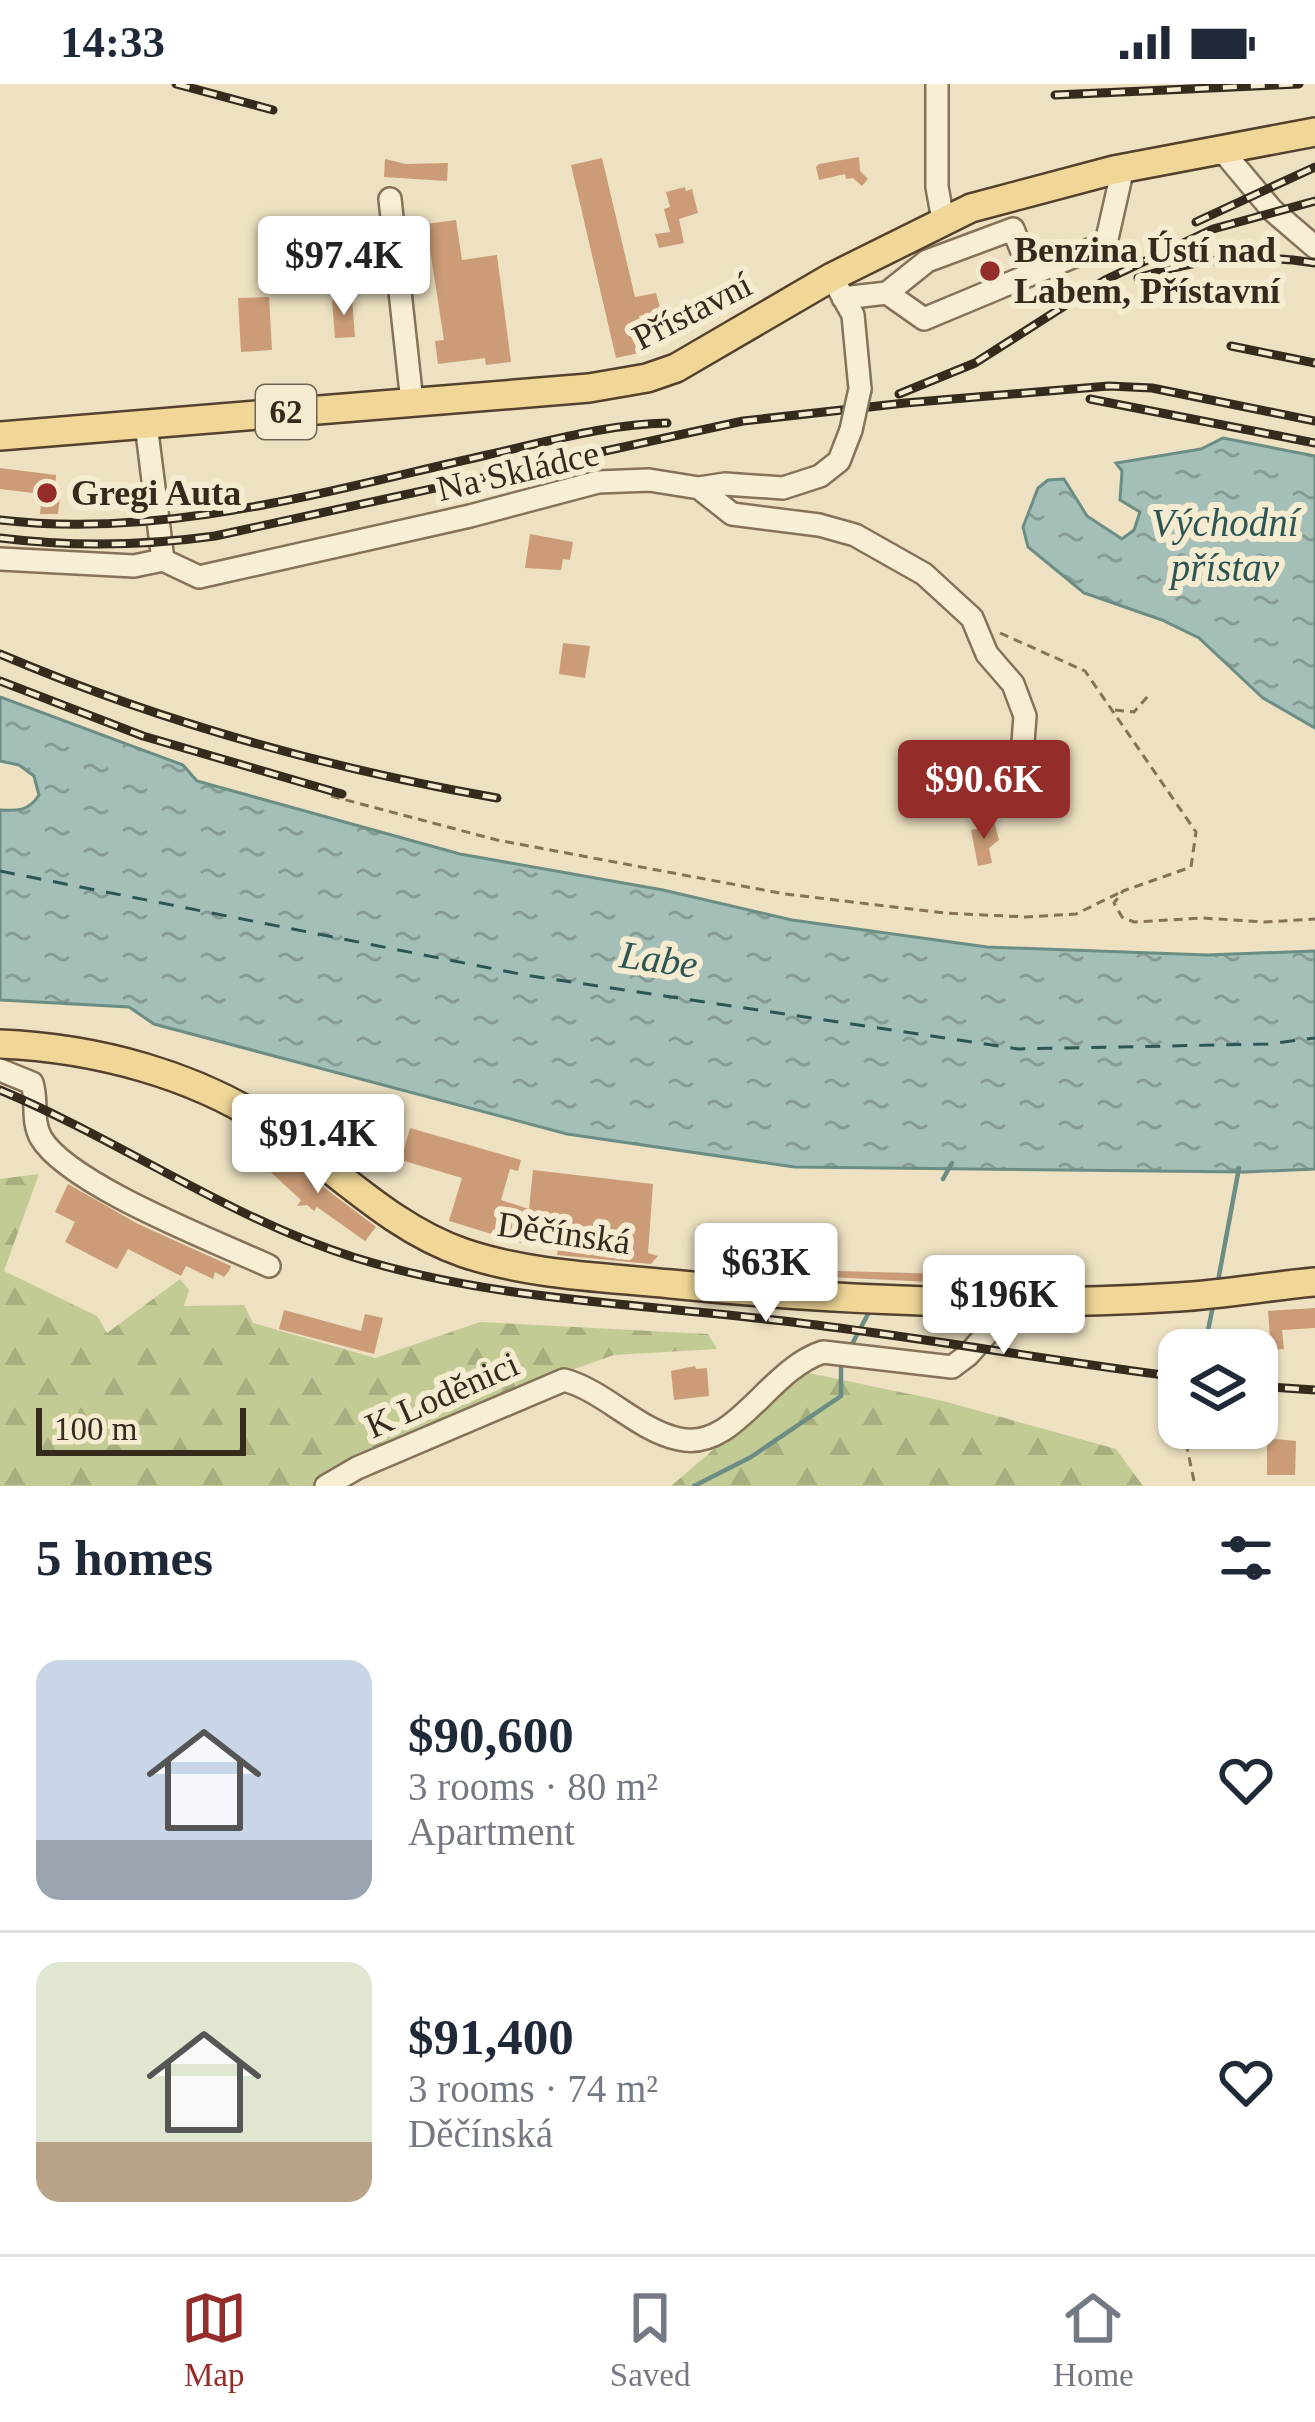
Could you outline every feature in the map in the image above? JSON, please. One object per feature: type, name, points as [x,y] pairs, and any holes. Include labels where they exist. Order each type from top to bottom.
[{"type":"main road","name":"Přístavní","points":[[0,436],[589,388],[647,378],[837,288],[943,220],[1007,196],[1123,168],[1315,133]]},
{"type":"main road","name":"Děčínská","points":[[0,1044],[76,1049],[112,1058],[232,1104],[275,1128],[403,1223],[482,1258],[585,1275],[888,1301],[1187,1297],[1315,1282]]},
{"type":"street","points":[[937,84],[937,187],[943,220]]},
{"type":"street","points":[[1221,149],[1272,210],[1315,248]]},
{"type":"street","points":[[837,288],[887,293],[924,319],[1106,243],[1123,168]]},
{"type":"street","points":[[390,199],[412,402]]},
{"type":"street","points":[[887,293],[928,261],[1013,229],[1031,274]]},
{"type":"street","name":"Na Skládce","points":[[0,559],[134,566],[163,560],[199,577],[598,482],[649,480],[699,488],[725,484],[783,488],[820,476],[839,461],[851,430],[860,389],[853,315],[837,288]]},
{"type":"street","points":[[146,424],[163,560]]},
{"type":"street","points":[[699,488],[732,514],[819,525],[854,535],[924,574],[972,617],[987,654],[1013,684],[1025,716],[1022,756]]},
{"type":"street","points":[[0,1070],[32,1083],[36,1129],[56,1158],[156,1213],[269,1266]]},
{"type":"street","name":"K Loděnici","points":[[326,1486],[357,1468],[564,1380],[664,1435],[684,1441],[717,1437],[803,1358],[823,1352],[952,1367],[1015,1302]]},
{"type":"path","points":[[331,796],[497,841],[785,894],[946,913],[1076,914],[1191,867],[1196,832],[1085,671],[1022,645],[972,617]]},
{"type":"path","points":[[1113,710],[1134,712],[1148,695]]},
{"type":"path","points":[[1123,891],[1114,903],[1122,917],[1134,922],[1315,919]]},
{"type":"path","points":[[1188,1449],[1195,1486]]},
{"type":"green space","points":[[39,1174],[4,1271],[97,1316],[107,1333],[180,1279],[189,1290],[184,1306],[244,1305],[253,1323],[375,1358],[480,1322],[708,1334],[717,1349],[614,1355],[563,1373],[320,1486],[0,1486],[0,1179]]},
{"type":"green space","points":[[804,1372],[943,1401],[1116,1449],[1143,1486],[671,1486]]},
{"type":"water","name":"Východní přístav","points":[[1223,438],[1315,456],[1315,728],[1263,698],[1199,638],[1084,593],[1028,547],[1023,527],[1038,488],[1048,480],[1064,479],[1087,516],[1122,539],[1134,530],[1140,512],[1120,500],[1122,471],[1116,463],[1201,449]]},
{"type":"water","name":"Labe","points":[[0,697],[183,765],[197,781],[460,854],[663,890],[792,920],[987,947],[1207,955],[1315,951],[1315,1169],[794,1167],[567,1134],[154,1024],[129,1007],[0,1000],[0,810],[22,809],[39,795],[34,776],[19,765],[0,761]]},
{"type":"building","points":[[859,157],[860,171],[868,179],[862,186],[845,174],[819,180],[819,164]]},
{"type":"building","points":[[602,158],[635,297],[656,293],[661,311],[639,316],[648,351],[616,358],[571,165]]},
{"type":"building","points":[[385,159],[406,164],[448,163],[447,181],[384,177]]},
{"type":"building","points":[[692,189],[698,213],[679,219],[684,243],[659,248],[655,234],[670,232],[664,209],[670,207],[666,192]]},
{"type":"building","points":[[456,220],[462,260],[497,255],[511,362],[486,365],[485,358],[438,364],[435,341],[444,340],[426,224]]},
{"type":"building","points":[[269,297],[272,350],[241,352],[238,298]]},
{"type":"building","points":[[352,298],[355,337],[335,338],[332,300]]},
{"type":"building","points":[[0,468],[56,475],[55,488],[61,488],[58,514],[40,514],[42,494],[0,489]]},
{"type":"building","points":[[530,534],[573,542],[570,560],[563,559],[561,570],[525,568]]},
{"type":"building","points":[[563,643],[590,646],[585,678],[559,674]]},
{"type":"building","points":[[994,821],[999,840],[989,848],[992,863],[978,866],[971,830]]},
{"type":"building","points":[[410,1128],[521,1160],[518,1171],[510,1169],[501,1200],[529,1209],[533,1170],[653,1184],[648,1253],[658,1256],[651,1264],[557,1255],[558,1249],[449,1221],[462,1178],[401,1160]]},
{"type":"building","points":[[276,1151],[376,1227],[365,1241],[317,1207],[314,1211],[307,1205],[297,1206],[301,1200],[264,1166]]},
{"type":"building","points":[[68,1184],[138,1224],[231,1266],[229,1271],[224,1277],[215,1272],[213,1279],[186,1266],[181,1276],[128,1249],[117,1269],[65,1242],[75,1222],[55,1212]]},
{"type":"building","points":[[977,1262],[979,1272],[1008,1273],[1008,1278],[1001,1283],[973,1284],[765,1274],[765,1269],[947,1274],[951,1266]]},
{"type":"building","points":[[1315,1308],[1315,1328],[1282,1330],[1284,1349],[1278,1349],[1278,1329],[1269,1329],[1268,1311]]},
{"type":"building","points":[[284,1310],[361,1331],[365,1314],[383,1318],[374,1354],[279,1329]]},
{"type":"building","points":[[707,1368],[709,1396],[674,1400],[671,1371]]},
{"type":"building","points":[[1278,1439],[1296,1441],[1295,1475],[1267,1475],[1267,1449],[1278,1449]]},
{"type":"waterway","points":[[943,1179],[952,1163]]},
{"type":"waterway","points":[[1218,1281],[1239,1168]]},
{"type":"waterway","points":[[1208,1329],[1213,1306]]},
{"type":"waterway","points":[[851,1346],[868,1314]]},
{"type":"waterway","points":[[694,1486],[751,1457],[841,1396],[841,1364]]},
{"type":"ferry route","points":[[0,871],[525,975],[1018,1049],[1268,1044],[1315,1038]]},
{"type":"railway","points":[[176,84],[273,110]]},
{"type":"railway","points":[[1055,95],[1299,84]]},
{"type":"railway","points":[[1196,222],[1315,167]]},
{"type":"railway","points":[[899,394],[975,363],[1105,280],[1213,229],[1315,201]]},
{"type":"railway","points":[[1138,278],[1225,260],[1315,263]]},
{"type":"railway","points":[[1231,346],[1315,363]]},
{"type":"railway","points":[[0,538],[108,544],[215,536],[743,421],[905,403],[1109,386],[1152,388],[1315,421]]},
{"type":"railway","points":[[1090,399],[1315,443]]},
{"type":"railway","points":[[0,520],[124,523],[185,517],[306,496],[577,434],[667,423]]},
{"type":"railway","points":[[0,654],[121,701],[244,740],[497,798]]},
{"type":"railway","points":[[0,681],[143,736],[342,794]]},
{"type":"railway","points":[[0,1090],[262,1221],[307,1241],[405,1271],[509,1291],[825,1326],[1158,1374]]},
{"type":"railway","points":[[1278,1387],[1315,1390]]},
{"type":"place","name":"Benzina Ústí nad Labem, Přístavní","points":[[990,271]]},
{"type":"place","name":"Gregi Auta","points":[[47,493]]}]
